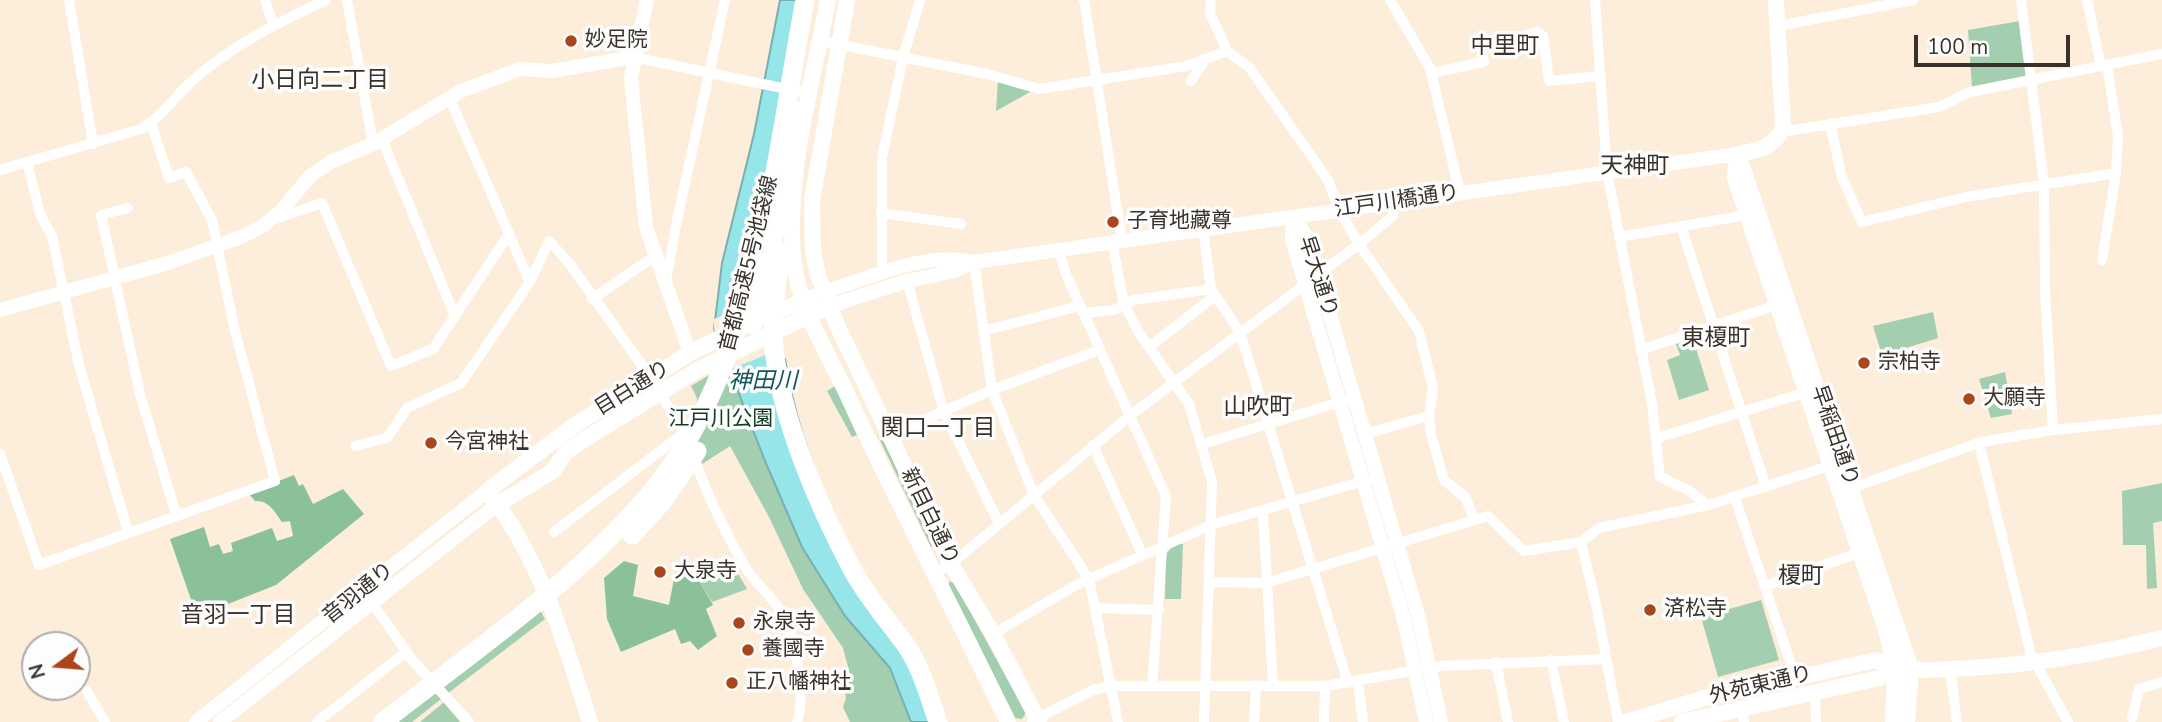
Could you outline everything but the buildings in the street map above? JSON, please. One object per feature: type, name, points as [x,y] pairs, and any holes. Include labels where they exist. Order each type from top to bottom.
[{"type":"highway","name":"首都高速5号池袋線","points":[[383,722],[592,554],[651,493],[693,433],[718,385],[739,323],[767,203],[805,0]]},
{"type":"highway","name":"首都高速5号池袋線","points":[[404,722],[600,565],[662,502],[686,469],[718,414],[740,361],[762,290],[819,0]]},
{"type":"highway","points":[[780,206],[774,346],[790,417],[826,514],[852,570],[872,602],[906,646],[939,722]]},
{"type":"main road","points":[[808,307],[793,259],[793,194],[804,93],[821,41],[828,0]]},
{"type":"main road","points":[[827,299],[813,251],[812,200],[847,0]]},
{"type":"main road","points":[[1738,154],[1768,146],[1781,132],[1776,0]]},
{"type":"main road","name":"早稲田通り","points":[[1738,154],[1735,178],[1903,669],[1894,722]]},
{"type":"main road","name":"早稲田通り","points":[[1738,154],[1852,488],[1903,669],[1907,722]]},
{"type":"main road","name":"目白通り","points":[[487,491],[575,425],[717,337],[764,317],[808,307],[827,299]]},
{"type":"main road","name":"新目白通り","points":[[827,299],[951,564],[993,634],[1036,721]]},
{"type":"main road","name":"目白通り","points":[[498,504],[553,471],[566,452],[585,439],[724,355],[766,335],[808,307]]},
{"type":"main road","name":"新目白通り","points":[[808,307],[932,575],[1008,722]]},
{"type":"main road","points":[[487,491],[528,552],[590,722]]},
{"type":"main road","name":"外苑東通り","points":[[1677,717],[1796,679],[1876,660],[1903,669],[2036,664],[2162,638]]},
{"type":"main road","name":"外苑東通り","points":[[1626,722],[1743,715],[1903,669]]},
{"type":"street","points":[[69,0],[93,144]]},
{"type":"street","points":[[265,0],[273,24]]},
{"type":"street","points":[[0,170],[93,144],[151,123],[192,80],[273,24],[326,0]]},
{"type":"street","points":[[347,0],[377,142],[455,316]]},
{"type":"street","points":[[647,0],[633,57],[632,106],[646,227],[690,353]]},
{"type":"street","points":[[666,286],[672,244],[725,0]]},
{"type":"street","points":[[883,273],[882,158],[903,57],[920,0]]},
{"type":"street","points":[[1084,0],[1124,304],[1149,347],[1189,404],[1212,482],[1204,722]]},
{"type":"street","points":[[1210,0],[1210,13],[1227,51],[1249,67],[1328,180],[1339,210],[1359,244],[1419,331],[1433,388],[1429,416],[1444,480],[1465,497],[1475,520]]},
{"type":"street","points":[[1390,0],[1431,73],[1460,193]]},
{"type":"street","points":[[1595,0],[1607,172],[1657,438],[1660,477],[1688,490],[1708,505]]},
{"type":"street","points":[[1778,26],[1913,0]]},
{"type":"street","points":[[2021,0],[2044,183],[2046,303],[2053,430]]},
{"type":"street","points":[[2087,0],[2118,136],[2116,173],[2102,260]]},
{"type":"street","points":[[1431,73],[1484,62],[1482,51],[1486,46],[1537,32],[1543,36],[1549,81],[1600,76]]},
{"type":"street","points":[[821,41],[987,74],[1039,89],[1203,63],[1227,51]]},
{"type":"street","points":[[1781,132],[1939,107],[1970,92],[2162,54]]},
{"type":"street","points":[[269,221],[282,210],[310,176],[331,162],[377,142],[461,91],[520,69],[552,71],[633,57],[804,93]]},
{"type":"street","points":[[1191,81],[1203,63]]},
{"type":"street","points":[[450,99],[530,282]]},
{"type":"street","points":[[0,454],[38,565],[275,481],[234,327],[212,220],[186,172],[169,178],[151,123]]},
{"type":"street","points":[[1830,124],[1842,178],[1862,222],[1966,197],[2116,173]]},
{"type":"street","name":"江戸川橋通り","points":[[827,299],[955,271],[974,262],[1738,154]]},
{"type":"street","points":[[27,162],[40,214],[52,236],[62,294],[86,388],[128,532]]},
{"type":"street","points":[[932,575],[951,564],[1131,415],[1359,244],[1393,215],[1394,202]]},
{"type":"street","points":[[0,310],[115,279],[218,246],[269,221],[322,203],[391,366],[433,349],[509,234]]},
{"type":"street","points":[[128,208],[102,215],[140,394],[176,514]]},
{"type":"street","points":[[881,213],[961,224]]},
{"type":"street","points":[[1619,237],[1747,215]]},
{"type":"street","name":"早大通り","points":[[1293,217],[1307,237],[1347,400],[1423,669],[1441,722]]},
{"type":"street","name":"早大通り","points":[[1293,217],[1292,240],[1306,286],[1347,400],[1365,434],[1370,479]]},
{"type":"street","points":[[1681,226],[1766,487]]},
{"type":"street","points":[[1203,229],[1213,292],[1240,332],[1292,503],[1353,683],[1363,722]]},
{"type":"street","points":[[355,446],[387,438],[408,408],[461,383],[530,282],[549,241],[570,264],[661,393],[685,432],[719,520],[749,573],[784,618],[801,689],[797,722]]},
{"type":"street","points":[[1059,250],[1062,266],[1166,496],[1152,687]]},
{"type":"street","points":[[593,299],[655,256]]},
{"type":"street","name":"江戸川橋通り","points":[[827,299],[883,273],[953,257],[974,262]]},
{"type":"street","points":[[974,262],[992,390],[1034,495],[1089,579],[1118,722]]},
{"type":"street","points":[[907,281],[944,412],[999,523]]},
{"type":"street","points":[[982,331],[1082,310],[1114,310],[1124,304],[1213,292]]},
{"type":"street","points":[[1149,347],[1213,292]]},
{"type":"street","points":[[1640,349],[1777,305]]},
{"type":"street","points":[[890,435],[992,390],[1099,350]]},
{"type":"street","points":[[1657,438],[1807,392]]},
{"type":"street","points":[[1202,444],[1347,400]]},
{"type":"street","points":[[1365,434],[1429,416]]},
{"type":"street","points":[[1852,488],[1979,443],[2053,430],[2162,419]]},
{"type":"street","points":[[554,532],[685,432]]},
{"type":"street","points":[[1979,443],[2036,664],[2068,722]]},
{"type":"street","points":[[1093,445],[1142,554]]},
{"type":"street","points":[[1209,582],[1266,583],[1488,516],[1524,551],[1581,542],[1599,528],[1735,498],[1832,465]]},
{"type":"street","points":[[993,634],[1089,579],[1211,525],[1370,479]]},
{"type":"street","name":"音羽通り","points":[[196,722],[224,716],[367,598],[487,491]]},
{"type":"street","points":[[1735,498],[1796,679]]},
{"type":"street","name":"音羽通り","points":[[367,598],[498,504]]},
{"type":"street","points":[[1263,512],[1273,684]]},
{"type":"street","points":[[1581,542],[1618,722]]},
{"type":"street","points":[[1765,586],[1861,552]]},
{"type":"street","points":[[367,598],[406,652],[469,722]]},
{"type":"street","points":[[1095,608],[1159,610]]},
{"type":"street","points":[[317,722],[406,652]]},
{"type":"street","points":[[1036,721],[1093,690],[1111,686],[1325,686],[1423,669],[1496,662],[1606,659]]},
{"type":"street","points":[[1551,660],[1564,722]]},
{"type":"street","points":[[1496,662],[1508,722]]},
{"type":"street","name":"早大通り","points":[[1423,669],[1426,722]]},
{"type":"street","points":[[1950,669],[1957,722]]},
{"type":"street","points":[[2132,718],[2139,689],[2162,682]]},
{"type":"street","points":[[1254,722],[1256,685]]},
{"type":"street","points":[[1324,722],[1325,686]]},
{"type":"street","points":[[1815,693],[1816,722]]},
{"type":"street","points":[[91,698],[105,722]]},
{"type":"green space","points":[[2020,21],[2026,78],[1972,87],[1968,30]]},
{"type":"green space","points":[[998,80],[1030,87],[1030,92],[996,111]]},
{"type":"green space","points":[[1933,312],[1938,338],[1890,353],[1888,349],[1881,352],[1873,326]]},
{"type":"green space","points":[[1693,339],[1709,390],[1679,400],[1667,360],[1680,355],[1676,344]]},
{"type":"green space","name":"江戸川公園","points":[[729,363],[765,461],[802,547],[845,616],[890,668],[911,722],[850,722],[843,707],[846,698],[842,681],[851,678],[843,648],[803,589],[769,517],[730,446],[702,464],[695,444],[697,398],[691,386]]},
{"type":"green space","points":[[2005,372],[2012,414],[1991,418],[1979,379]]},
{"type":"green space","points":[[835,386],[857,435],[852,437],[827,391]]},
{"type":"green space","points":[[881,435],[934,545],[931,547],[878,436]]},
{"type":"green space","points":[[294,475],[299,486],[303,484],[313,504],[343,489],[364,514],[276,585],[205,613],[195,611],[170,539],[204,527],[210,547],[219,544],[223,554],[233,551],[231,543],[272,528],[277,541],[293,536],[290,521],[282,522],[268,505],[255,501],[248,493]]},
{"type":"green space","points":[[2162,483],[2162,521],[2153,523],[2157,588],[2147,589],[2146,545],[2123,545],[2122,491]]},
{"type":"green space","points":[[1175,544],[1183,544],[1181,599],[1165,599],[1166,554]]},
{"type":"green space","points":[[730,560],[747,589],[712,602],[697,577]]},
{"type":"green space","points":[[730,560],[697,577],[713,605],[706,609],[717,636],[698,650],[690,641],[681,644],[675,629],[621,652],[607,619],[604,578],[624,561],[638,565],[633,596],[669,605],[674,579]]},
{"type":"green space","points":[[950,581],[955,584],[1026,713],[1022,719],[1015,718],[948,586]]},
{"type":"green space","points":[[533,597],[545,619],[447,694],[433,676]]},
{"type":"green space","points":[[1761,600],[1779,660],[1718,677],[1701,617]]},
{"type":"green space","points":[[424,683],[441,699],[412,722],[375,722]]},
{"type":"green space","points":[[443,703],[460,722],[420,722]]},
{"type":"water","name":"神田川","points":[[780,0],[811,0],[777,184],[769,350],[785,359],[795,408],[810,455],[849,546],[944,722],[911,722],[890,668],[845,616],[802,547],[765,461],[714,329],[722,263],[754,134]]},
{"type":"pier","points":[[762,300],[773,352],[731,369],[714,329],[714,319]]},
{"type":"place","name":"妙足院","points":[[571,41]]},
{"type":"place","name":"子育地藏尊","points":[[1113,222]]},
{"type":"place","name":"宗柏寺","points":[[1864,363]]},
{"type":"place","name":"大願寺","points":[[1969,399]]},
{"type":"place","name":"今宮神社","points":[[431,443]]},
{"type":"place","name":"大泉寺","points":[[660,572]]},
{"type":"place","name":"済松寺","points":[[1650,610]]},
{"type":"place","name":"永泉寺","points":[[739,623]]},
{"type":"place","name":"養國寺","points":[[748,650]]},
{"type":"place","name":"正八幡神社","points":[[732,683]]},
{"type":"district","name":"中里町","points":[[1505,47]]},
{"type":"district","name":"小日向二丁目","points":[[320,81]]},
{"type":"district","name":"天神町","points":[[1635,167]]},
{"type":"district","name":"東榎町","points":[[1716,339]]},
{"type":"district","name":"山吹町","points":[[1258,408]]},
{"type":"district","name":"関口一丁目","points":[[938,429]]},
{"type":"district","name":"榎町","points":[[1801,577]]},
{"type":"district","name":"音羽一丁目","points":[[238,616]]}]
